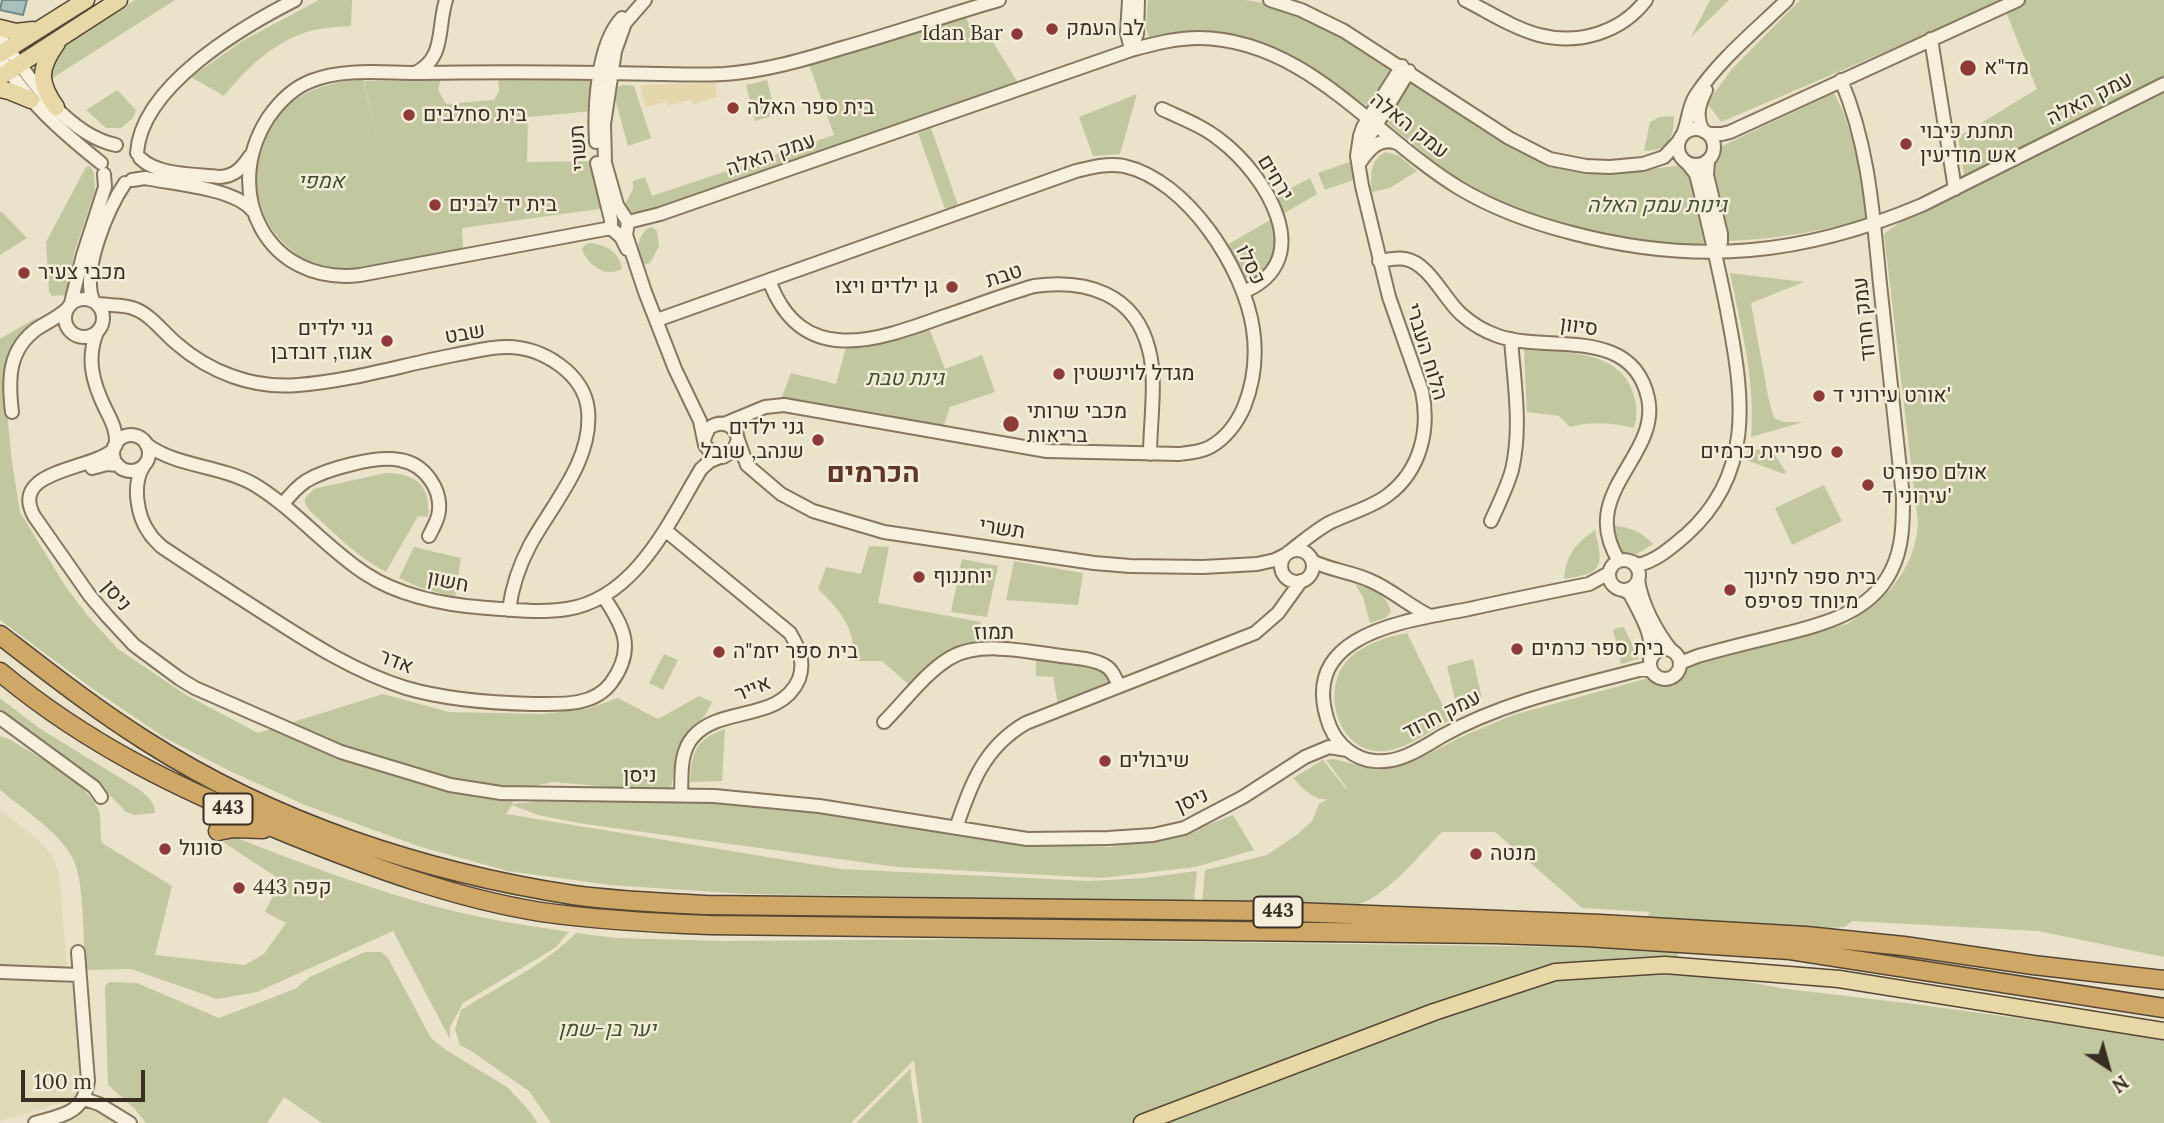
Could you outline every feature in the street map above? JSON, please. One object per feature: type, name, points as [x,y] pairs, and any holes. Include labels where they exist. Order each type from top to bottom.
[{"type":"highway","name":"443","points":[[0,635],[71,690],[146,741],[256,800],[319,827],[395,854],[468,875],[573,895],[706,905],[1269,911],[1600,924],[1818,937],[2164,980]]},
{"type":"highway","name":"443","points":[[0,674],[75,729],[192,793],[291,835],[405,878],[456,893],[542,912],[710,925],[1586,937],[1790,950],[2164,1008]]},
{"type":"highway","points":[[218,831],[224,828],[251,827],[291,835]]},
{"type":"main road","points":[[5,59],[42,27],[86,0]]},
{"type":"main road","points":[[5,59],[63,37],[119,0]]},
{"type":"main road","points":[[0,28],[16,32],[42,27]]},
{"type":"main road","points":[[56,107],[43,85],[43,69],[63,37]]},
{"type":"main road","points":[[0,89],[31,100]]},
{"type":"main road","points":[[1142,1123],[1434,1012],[1555,972],[1665,965],[1839,979],[2164,1031]]},
{"type":"street","points":[[166,455],[136,471],[121,467],[114,455],[116,436],[112,422],[96,387],[85,347],[65,320],[74,298],[83,255],[105,187],[103,168],[107,150],[134,138],[165,92],[198,61],[295,0]]},
{"type":"street","points":[[415,73],[430,64],[439,46],[446,0]]},
{"type":"street","points":[[600,73],[625,23],[644,0]]},
{"type":"street","points":[[600,73],[610,35],[617,23],[644,0]]},
{"type":"street","points":[[256,214],[250,186],[250,162],[259,135],[272,113],[289,94],[310,81],[342,74],[722,74],[782,66],[999,0]]},
{"type":"street","points":[[1129,0],[1127,21],[1131,50]]},
{"type":"street","points":[[1131,50],[1137,34],[1138,0]]},
{"type":"street","name":"עמק האלה","points":[[1270,0],[1301,10],[1344,30],[1510,138],[1535,152],[1566,163],[1610,167],[1643,164],[1664,157],[1681,139]]},
{"type":"street","points":[[1465,0],[1524,30],[1554,38],[1583,38],[1615,27],[1629,18],[1646,0]]},
{"type":"street","points":[[1633,562],[1639,570],[1640,593],[1657,631],[1680,663],[1676,674],[1669,679],[1658,678],[1651,665],[1649,636],[1631,596],[1614,586],[1609,573],[1619,561],[1628,560],[1633,562],[1637,565],[1654,559],[1676,544],[1705,516],[1726,482],[1738,446],[1741,410],[1738,369],[1716,253],[1696,174],[1678,152],[1691,103],[1716,71],[1787,0]]},
{"type":"street","points":[[1681,139],[1692,130],[1722,134],[1730,132],[2018,0]]},
{"type":"street","name":"עמק האלה","points":[[256,214],[265,235],[278,252],[297,265],[336,277],[380,272],[660,214],[1131,50],[1191,38],[1215,39],[1249,46],[1293,64],[1460,189],[1490,205],[1582,236],[1633,246],[1716,253],[1805,243],[1874,225],[1955,189],[2164,84]]},
{"type":"street","points":[[1931,39],[1955,189]]},
{"type":"street","points":[[618,41],[618,51],[622,59],[632,68],[648,74]]},
{"type":"street","points":[[439,46],[442,59],[447,65],[461,72]]},
{"type":"street","points":[[5,59],[31,100],[103,168],[113,182],[145,178],[231,195],[244,202],[256,214]]},
{"type":"street","points":[[5,59],[56,107],[97,139],[131,147],[152,166],[166,170],[228,176],[239,170],[253,152]]},
{"type":"street","name":"הלוח העברי","points":[[1287,553],[1316,531],[1388,495],[1409,473],[1423,442],[1425,406],[1379,261],[1359,169],[1357,146],[1360,136],[1405,68]]},
{"type":"street","points":[[1716,71],[1699,108],[1699,122],[1712,139],[1714,150],[1708,161],[1707,175],[1721,234],[1716,253]]},
{"type":"street","name":"תשרי","points":[[600,73],[595,124],[597,161],[621,237],[633,259],[675,369],[703,429],[704,441]]},
{"type":"street","name":"עמק חרוד","points":[[1680,663],[1826,623],[1851,611],[1880,588],[1892,569],[1902,533],[1903,497],[1874,225],[1862,141],[1841,80]]},
{"type":"street","name":"ירחים","points":[[1162,109],[1196,125],[1232,150],[1255,175],[1271,204],[1280,232],[1277,265],[1264,281],[1242,292]]},
{"type":"street","points":[[91,363],[91,350],[104,315],[89,282],[94,258],[110,210],[140,168],[138,144],[147,122]]},
{"type":"street","points":[[1359,169],[1368,151],[1381,141],[1400,145]]},
{"type":"street","points":[[1688,164],[1699,165],[1708,161]]},
{"type":"street","name":"כסלו","points":[[657,320],[1076,171],[1106,165],[1143,172],[1162,182],[1193,209],[1221,248],[1242,292],[1253,326],[1255,369],[1250,393],[1240,416],[1230,431],[1208,448],[1179,454],[1047,451],[777,405],[721,424]]},
{"type":"street","name":"סיוון","points":[[1379,261],[1406,259],[1414,262],[1423,269],[1460,314],[1484,330],[1511,339],[1601,348],[1625,360],[1643,382],[1650,409],[1649,422],[1610,499],[1607,532],[1610,546],[1619,561]]},
{"type":"street","name":"טבת","points":[[769,280],[779,302],[797,323],[821,337],[836,341],[863,341],[890,336],[1034,286],[1072,285],[1106,293],[1129,310],[1149,348],[1152,380],[1150,454]]},
{"type":"street","points":[[12,412],[9,383],[12,363],[21,345],[39,327],[79,299],[96,302]]},
{"type":"street","name":"שבט","points":[[96,302],[136,309],[199,360],[232,377],[264,385],[297,386],[328,382],[507,347],[530,350],[553,360],[573,377],[582,392],[588,408],[588,432],[571,477],[530,544],[518,570],[512,587],[509,610]]},
{"type":"street","points":[[39,327],[57,326],[85,337],[100,328],[113,312],[127,307]]},
{"type":"street","points":[[1491,520],[1507,484],[1516,449],[1517,412],[1511,339]]},
{"type":"street","name":"תשרי","points":[[693,406],[709,421],[721,424]]},
{"type":"street","points":[[737,438],[734,429],[721,424],[709,428],[704,441],[712,454],[722,457],[733,451],[743,421],[756,410]]},
{"type":"street","points":[[112,422],[131,436]]},
{"type":"street","points":[[115,447],[122,438],[139,437],[149,451],[145,464]]},
{"type":"street","name":"תשרי","points":[[737,438],[742,456],[755,473]]},
{"type":"street","name":"חשון","points":[[699,473],[704,457],[704,441]]},
{"type":"street","name":"חשון","points":[[146,444],[166,455],[236,475],[253,484],[283,504],[343,556],[380,582],[449,604],[542,611],[569,609],[603,596],[630,576],[665,530],[699,473],[706,464],[722,457]]},
{"type":"street","name":"ניסן","points":[[115,447],[98,459],[46,477],[33,486],[28,505],[90,596],[134,645],[195,688],[341,752],[450,785],[501,793],[714,796],[819,806],[1027,839],[1108,838],[1153,835],[1184,828],[1212,815],[1305,757],[1329,747],[1347,750]]},
{"type":"street","name":"תשרי","points":[[722,457],[755,473],[781,494],[813,511],[884,532],[1130,566],[1257,564],[1275,560],[1287,553]]},
{"type":"street","points":[[283,504],[295,489],[318,475],[374,460],[399,459],[423,470],[436,489],[438,517],[429,536]]},
{"type":"street","name":"ניסן","points":[[41,526],[33,502],[38,490],[43,486],[107,464],[121,467]]},
{"type":"street","name":"אדר","points":[[145,464],[138,480],[138,505],[150,535],[162,547],[324,651],[385,681],[409,689],[508,704],[578,703],[595,698],[617,675],[624,662],[626,647],[624,632],[617,616],[603,596]]},
{"type":"street","name":"אדר","points":[[121,467],[137,490]]},
{"type":"street","name":"אייר","points":[[665,530],[790,633],[801,655],[802,666],[793,689],[775,705],[701,729],[691,739],[682,763],[681,795]]},
{"type":"street","points":[[956,828],[976,775],[1000,740],[1026,723],[1255,633],[1268,624],[1312,570],[1308,542],[1316,531]]},
{"type":"street","points":[[1282,607],[1286,596],[1281,565],[1287,553],[1300,550],[1311,559],[1366,578],[1431,617]]},
{"type":"street","name":"תשרי","points":[[1257,564],[1285,577]]},
{"type":"street","points":[[1285,577],[1304,580],[1320,573],[1340,571]]},
{"type":"street","points":[[1347,750],[1333,734],[1323,690],[1329,668],[1337,657],[1357,640],[1392,625],[1588,584],[1609,573]]},
{"type":"street","points":[[1623,590],[1633,587],[1638,580]]},
{"type":"street","points":[[1392,625],[1399,616],[1393,595]]},
{"type":"street","name":"תמוז","points":[[884,722],[938,667],[956,655],[977,650],[1005,649],[1094,661],[1110,669],[1119,686]]},
{"type":"street","points":[[1651,665],[1653,654],[1661,649],[1671,650]]},
{"type":"street","name":"עמק חרוד","points":[[1347,750],[1360,758],[1375,761],[1402,758],[1502,707],[1651,665]]},
{"type":"street","points":[[0,718],[94,787],[101,797]]},
{"type":"street","name":"ניסן","points":[[1305,757],[1324,738],[1329,722]]},
{"type":"street","points":[[35,1123],[68,1114],[84,1099],[88,1081],[78,952]]},
{"type":"street","points":[[0,972],[79,975]]},
{"type":"street","points":[[84,1099],[99,1104],[130,1123]]},
{"type":"shaded area","points":[[2,0],[27,0],[23,15],[0,10]]},
{"type":"shaded area","points":[[0,810],[38,839],[52,855],[59,873],[67,967],[0,965]]},
{"type":"shaded area","points":[[0,977],[72,978],[82,1074],[79,1088],[72,1100],[0,1121]]},
{"type":"shaded area","points":[[87,1108],[119,1123],[54,1123],[78,1116]]},
{"type":"green space","points":[[135,0],[175,0],[51,79],[54,60],[65,45]]},
{"type":"green space","points":[[319,0],[352,0],[351,26],[313,30],[279,45],[259,60],[224,96],[191,77],[244,40]]},
{"type":"green space","points":[[1148,0],[1245,0],[1285,9],[1342,36],[1395,69],[1370,108],[1292,57],[1250,40],[1204,32],[1149,37],[1146,27]]},
{"type":"green space","points":[[1710,0],[1729,0],[1691,37]]},
{"type":"green space","points":[[1800,0],[2164,0],[2164,957],[2038,931],[1852,921],[1845,927],[1797,930],[1644,922],[1650,912],[1582,908],[1495,832],[1442,832],[1389,886],[1365,902],[1353,906],[1202,904],[1205,870],[1267,855],[1312,821],[1319,804],[1328,799],[1313,796],[1293,778],[1323,760],[1347,790],[1326,760],[1334,759],[1376,770],[1393,768],[1415,761],[1461,737],[1513,715],[1847,624],[1874,605],[1896,583],[1911,556],[1918,524],[1884,234],[1964,174],[1958,137],[2037,89],[2002,2],[1721,122],[1707,103],[1732,69]]},
{"type":"green space","points":[[965,16],[973,32],[987,32],[1018,83],[697,196],[629,216],[625,204],[633,189],[633,181],[645,177],[652,196],[834,135],[809,64]]},
{"type":"green space","name":"אמפי","points":[[600,78],[593,111],[528,117],[527,162],[597,161],[606,208],[462,228],[463,251],[337,269],[315,265],[304,259],[274,232],[265,216],[256,179],[263,142],[284,109],[311,91],[331,84],[363,79],[379,148],[364,81],[441,79],[438,90],[446,104],[494,100],[499,91],[498,79]]},
{"type":"green space","points":[[767,80],[776,115],[755,121],[746,85]]},
{"type":"green space","name":"גינות עמק האלה","points":[[1411,81],[1509,146],[1552,166],[1599,174],[1678,166],[1689,175],[1704,243],[1642,241],[1579,230],[1518,211],[1490,198],[1444,170],[1385,121]]},
{"type":"green space","points":[[634,86],[651,138],[628,146],[615,99],[618,87]]},
{"type":"green space","points":[[117,90],[136,110],[133,118],[121,128],[106,128],[86,110]]},
{"type":"green space","points":[[1834,93],[1852,138],[1868,219],[1799,234],[1728,241],[1714,182],[1714,163],[1722,146]]},
{"type":"green space","points":[[1137,94],[1120,154],[1093,156],[1079,117]]},
{"type":"green space","points":[[1674,116],[1669,142],[1660,148],[1644,151],[1650,122],[1659,117]]},
{"type":"green space","points":[[931,128],[958,205],[945,209],[918,133]]},
{"type":"green space","points":[[1386,152],[1399,156],[1417,171],[1390,188],[1372,192],[1371,174],[1374,163]]},
{"type":"green space","points":[[1352,161],[1356,179],[1325,190],[1318,173]]},
{"type":"green space","points":[[90,166],[94,173],[95,191],[74,253],[68,290],[65,295],[52,296],[49,292],[46,242],[86,167]]},
{"type":"green space","points":[[1310,178],[1317,194],[1283,214],[1276,196]]},
{"type":"green space","points":[[0,213],[27,238],[0,255]]},
{"type":"green space","points":[[1272,219],[1276,246],[1272,261],[1261,274],[1251,279],[1244,278],[1225,246]]},
{"type":"green space","points":[[652,227],[657,231],[659,246],[650,263],[642,265],[636,258],[639,244],[644,232]]},
{"type":"green space","points":[[589,243],[611,250],[619,258],[622,269],[610,272],[598,269],[582,250]]},
{"type":"green space","points":[[1730,273],[1804,282],[1751,303],[1774,418],[1784,422],[1803,422],[1751,437],[1749,375]]},
{"type":"green space","points":[[38,317],[10,351],[3,372],[20,512],[64,584],[87,615],[118,649],[186,695],[258,733],[383,694],[449,712],[541,714],[587,709],[618,698],[658,719],[699,696],[712,702],[705,715],[679,746],[671,788],[655,791],[552,782],[519,790],[512,804],[578,798],[773,805],[1025,844],[1110,847],[1178,836],[1233,815],[1254,850],[1195,867],[1102,878],[897,867],[578,823],[538,815],[512,805],[506,814],[841,869],[1089,881],[1197,871],[1194,901],[746,894],[610,885],[508,871],[421,847],[305,805],[165,738],[0,620],[0,339]]},
{"type":"green space","name":"גינת טבת","points":[[929,328],[945,369],[982,355],[995,392],[950,407],[944,425],[780,402],[791,373],[836,384],[846,347],[864,348]]},
{"type":"green space","points":[[1524,348],[1586,356],[1614,367],[1625,377],[1634,395],[1634,428],[1602,423],[1570,427],[1559,416],[1527,412]]},
{"type":"green space","points":[[1771,449],[1786,472],[1784,474],[1746,460],[1748,450]]},
{"type":"green space","points":[[386,473],[406,476],[420,484],[427,497],[428,517],[418,516],[386,572],[336,535],[309,510],[305,498],[314,489]]},
{"type":"green space","points":[[1824,485],[1842,521],[1792,545],[1775,508]]},
{"type":"green space","points":[[1614,526],[1636,531],[1653,544],[1635,554],[1622,554],[1617,546]]},
{"type":"green space","points":[[1595,530],[1599,553],[1597,566],[1587,574],[1564,579],[1573,550]]},
{"type":"green space","points":[[869,546],[889,547],[878,603],[981,622],[977,641],[956,648],[908,684],[882,661],[854,661],[852,639],[845,621],[818,589],[826,567],[861,574]]},
{"type":"green space","points":[[414,547],[461,558],[455,597],[421,588],[399,578]]},
{"type":"green space","points":[[962,559],[998,566],[987,617],[951,612]]},
{"type":"green space","points":[[1014,561],[1083,573],[1078,605],[1006,600]]},
{"type":"green space","points":[[1355,584],[1382,596],[1391,612],[1385,618],[1370,623],[1363,597]]},
{"type":"green space","points":[[1624,627],[1639,659],[1621,664],[1613,629]]},
{"type":"green space","points":[[1407,633],[1450,720],[1396,749],[1377,751],[1363,747],[1352,740],[1343,729],[1338,716],[1335,687],[1339,674],[1346,662],[1366,646]]},
{"type":"green space","points":[[664,654],[678,660],[663,690],[649,683]]},
{"type":"green space","points":[[1036,657],[1088,664],[1105,673],[1110,681],[1108,686],[1058,705],[1053,677],[1036,676]]},
{"type":"green space","points":[[1473,659],[1482,698],[1456,704],[1447,666]]},
{"type":"green space","points":[[0,698],[39,728],[140,790],[152,803],[155,813],[135,815],[126,812],[100,785],[0,710]]},
{"type":"green space","points":[[725,729],[722,781],[690,782],[697,748],[701,742]]},
{"type":"green space","points":[[0,736],[11,740],[73,780],[99,811],[102,843],[172,886],[155,955],[245,965],[264,954],[286,923],[265,912],[281,880],[223,842],[235,837],[326,872],[418,901],[480,917],[569,932],[555,948],[463,1003],[450,1027],[450,1039],[393,931],[257,992],[217,999],[131,969],[85,970],[81,895],[76,867],[58,838],[0,790]]},
{"type":"green space","name":"יער בן-שמן","points":[[576,933],[617,938],[723,941],[991,939],[1678,950],[1677,969],[1787,989],[2164,1038],[2164,1123],[922,1123],[914,1060],[851,1123],[551,1123],[529,1091],[460,1045],[455,1029],[461,1010],[535,965]]},
{"type":"green space","points":[[365,952],[381,952],[388,958],[431,1038],[507,1087],[538,1123],[322,1123],[284,1097],[267,1123],[146,1123],[135,1109],[108,1085],[105,986],[109,982],[137,983],[219,1018],[295,989],[310,977]]},
{"type":"green space","points":[[911,1068],[918,1123],[856,1123]]},
{"type":"sand","points":[[715,83],[717,97],[693,104],[691,99],[668,106],[667,102],[646,107],[640,85]]},
{"type":"place","name":"לב העמק","points":[[1052,29]]},
{"type":"place","name":"Idan Bar","points":[[1017,34]]},
{"type":"place","name":"מד\"א","points":[[1968,68]]},
{"type":"place","name":"בית ספר האלה","points":[[733,108]]},
{"type":"place","name":"בית סחלבים","points":[[409,115]]},
{"type":"place","name":"תחנת כיבוי אש מודיעין","points":[[1906,144]]},
{"type":"place","name":"בית יד לבנים","points":[[435,205]]},
{"type":"place","name":"מכבי צעיר","points":[[24,273]]},
{"type":"place","name":"גן ילדים ויצו","points":[[952,287]]},
{"type":"place","name":"גני ילדים אגוז, דובדבן","points":[[387,341]]},
{"type":"place","name":"מגדל לוינשטין","points":[[1059,374]]},
{"type":"place","name":"אורט עירוני ד'","points":[[1819,396]]},
{"type":"place","name":"מכבי שרותי בריאות","points":[[1011,424]]},
{"type":"place","name":"גני ילדים שנהב, שובל","points":[[818,440]]},
{"type":"place","name":"ספריית כרמים","points":[[1837,452]]},
{"type":"place","name":"אולם ספורט עירוני ד'","points":[[1868,485]]},
{"type":"place","name":"יוחננוף","points":[[919,577]]},
{"type":"place","name":"בית ספר לחינוך מיוחד פסיפס","points":[[1730,590]]},
{"type":"place","name":"בית ספר כרמים","points":[[1517,649]]},
{"type":"place","name":"בית ספר יזמ\"ה","points":[[719,652]]},
{"type":"place","name":"שיבולים","points":[[1105,761]]},
{"type":"place","name":"סונול","points":[[165,849]]},
{"type":"place","name":"מנטה","points":[[1476,854]]},
{"type":"place","name":"קפה 443","points":[[239,888]]},
{"type":"district","name":"הכרמים","points":[[873,474]]}]
